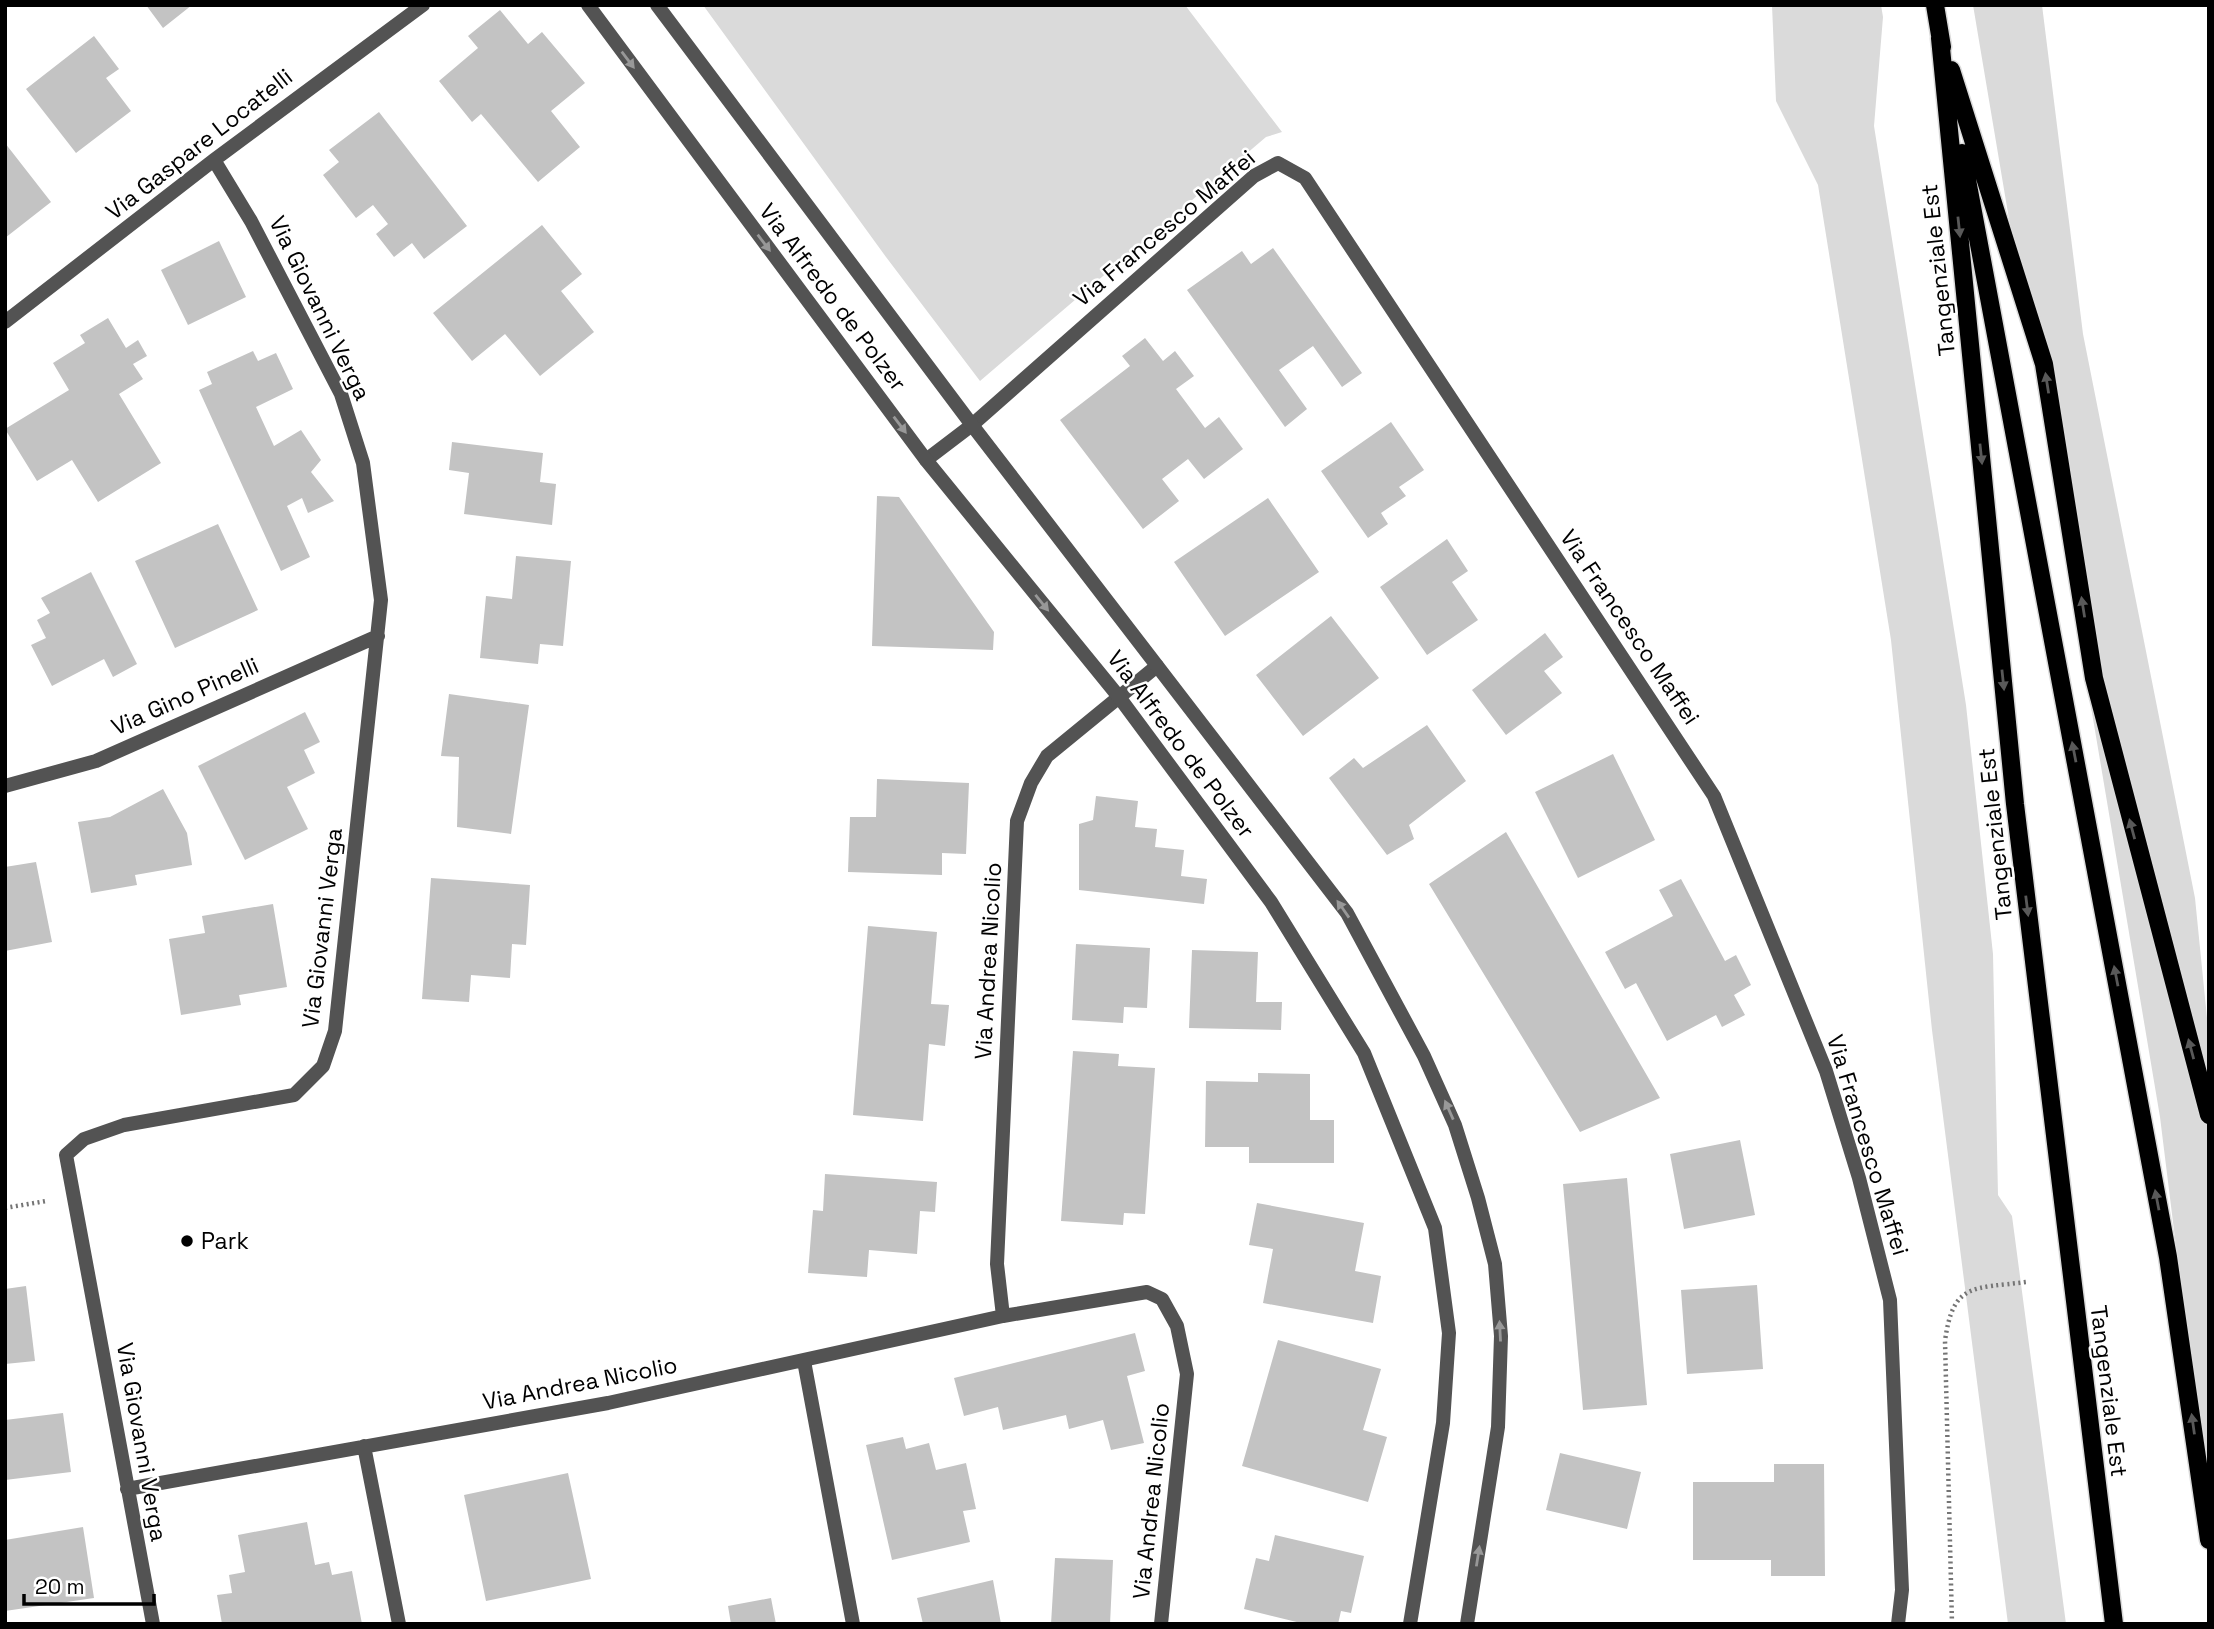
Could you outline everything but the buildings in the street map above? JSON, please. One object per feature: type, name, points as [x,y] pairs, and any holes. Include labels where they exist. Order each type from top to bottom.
[{"type":"main road","name":"Tangenziale Est","points":[[1935,5],[2168,1257],[2209,1540]]},
{"type":"main road","name":"Tangenziale Est","points":[[1940,38],[2015,804],[2114,1624]]},
{"type":"main road","points":[[1940,38],[2044,363],[2094,678],[2209,1115]]},
{"type":"street","name":"Via Gaspare Locatelli","points":[[5,322],[214,160],[423,5]]},
{"type":"street","name":"Via Alfredo de Polzer","points":[[588,5],[926,460],[1119,697],[1271,902],[1364,1054],[1435,1228],[1449,1333],[1444,1410],[1409,1624]]},
{"type":"street","name":"Via Alfredo de Polzer","points":[[657,5],[972,425],[1347,913],[1424,1056],[1455,1125],[1495,1264],[1501,1336],[1498,1427],[1467,1624]]},
{"type":"street","name":"Via Giovanni Verga","points":[[152,1624],[66,1155],[84,1139],[124,1125],[294,1095],[323,1066],[335,1031],[381,600],[363,463],[341,394],[251,221],[214,160]]},
{"type":"street","name":"Via Francesco Maffei","points":[[926,460],[972,425],[1254,176],[1278,163],[1305,178],[1714,796],[1826,1071],[1859,1178],[1890,1300],[1902,1590],[1898,1624]]},
{"type":"street","name":"Via Gino Pinelli","points":[[5,786],[96,761],[378,636]]},
{"type":"street","name":"Via Andrea Nicolio","points":[[1003,1316],[997,1264],[1017,821],[1031,783],[1048,756],[1157,666]]},
{"type":"street","name":"Via Andrea Nicolio","points":[[127,1489],[608,1403],[804,1362],[1003,1316],[1147,1292],[1162,1299],[1177,1325],[1187,1374],[1161,1624]]},
{"type":"street","points":[[804,1362],[853,1624]]},
{"type":"street","points":[[364,1446],[399,1624]]},
{"type":"path","points":[[5,1208],[74,1196]]},
{"type":"path","points":[[1952,1624],[1945,1341],[1949,1310],[1969,1290],[2026,1282]]},
{"type":"shaded area","points":[[703,5],[1185,5],[1282,132],[1266,137],[980,381],[886,257]]},
{"type":"shaded area","points":[[1772,5],[1881,5],[1883,17],[1874,126],[1966,705],[1993,954],[1998,1195],[2012,1216],[2066,1624],[2008,1624],[1932,1030],[1891,640],[1818,185],[1776,101]]},
{"type":"shaded area","points":[[1973,5],[2042,5],[2083,334],[2195,898],[2209,1038],[2209,1513],[2160,1117]]},
{"type":"place","name":"Park","points":[[187,1241]]}]
